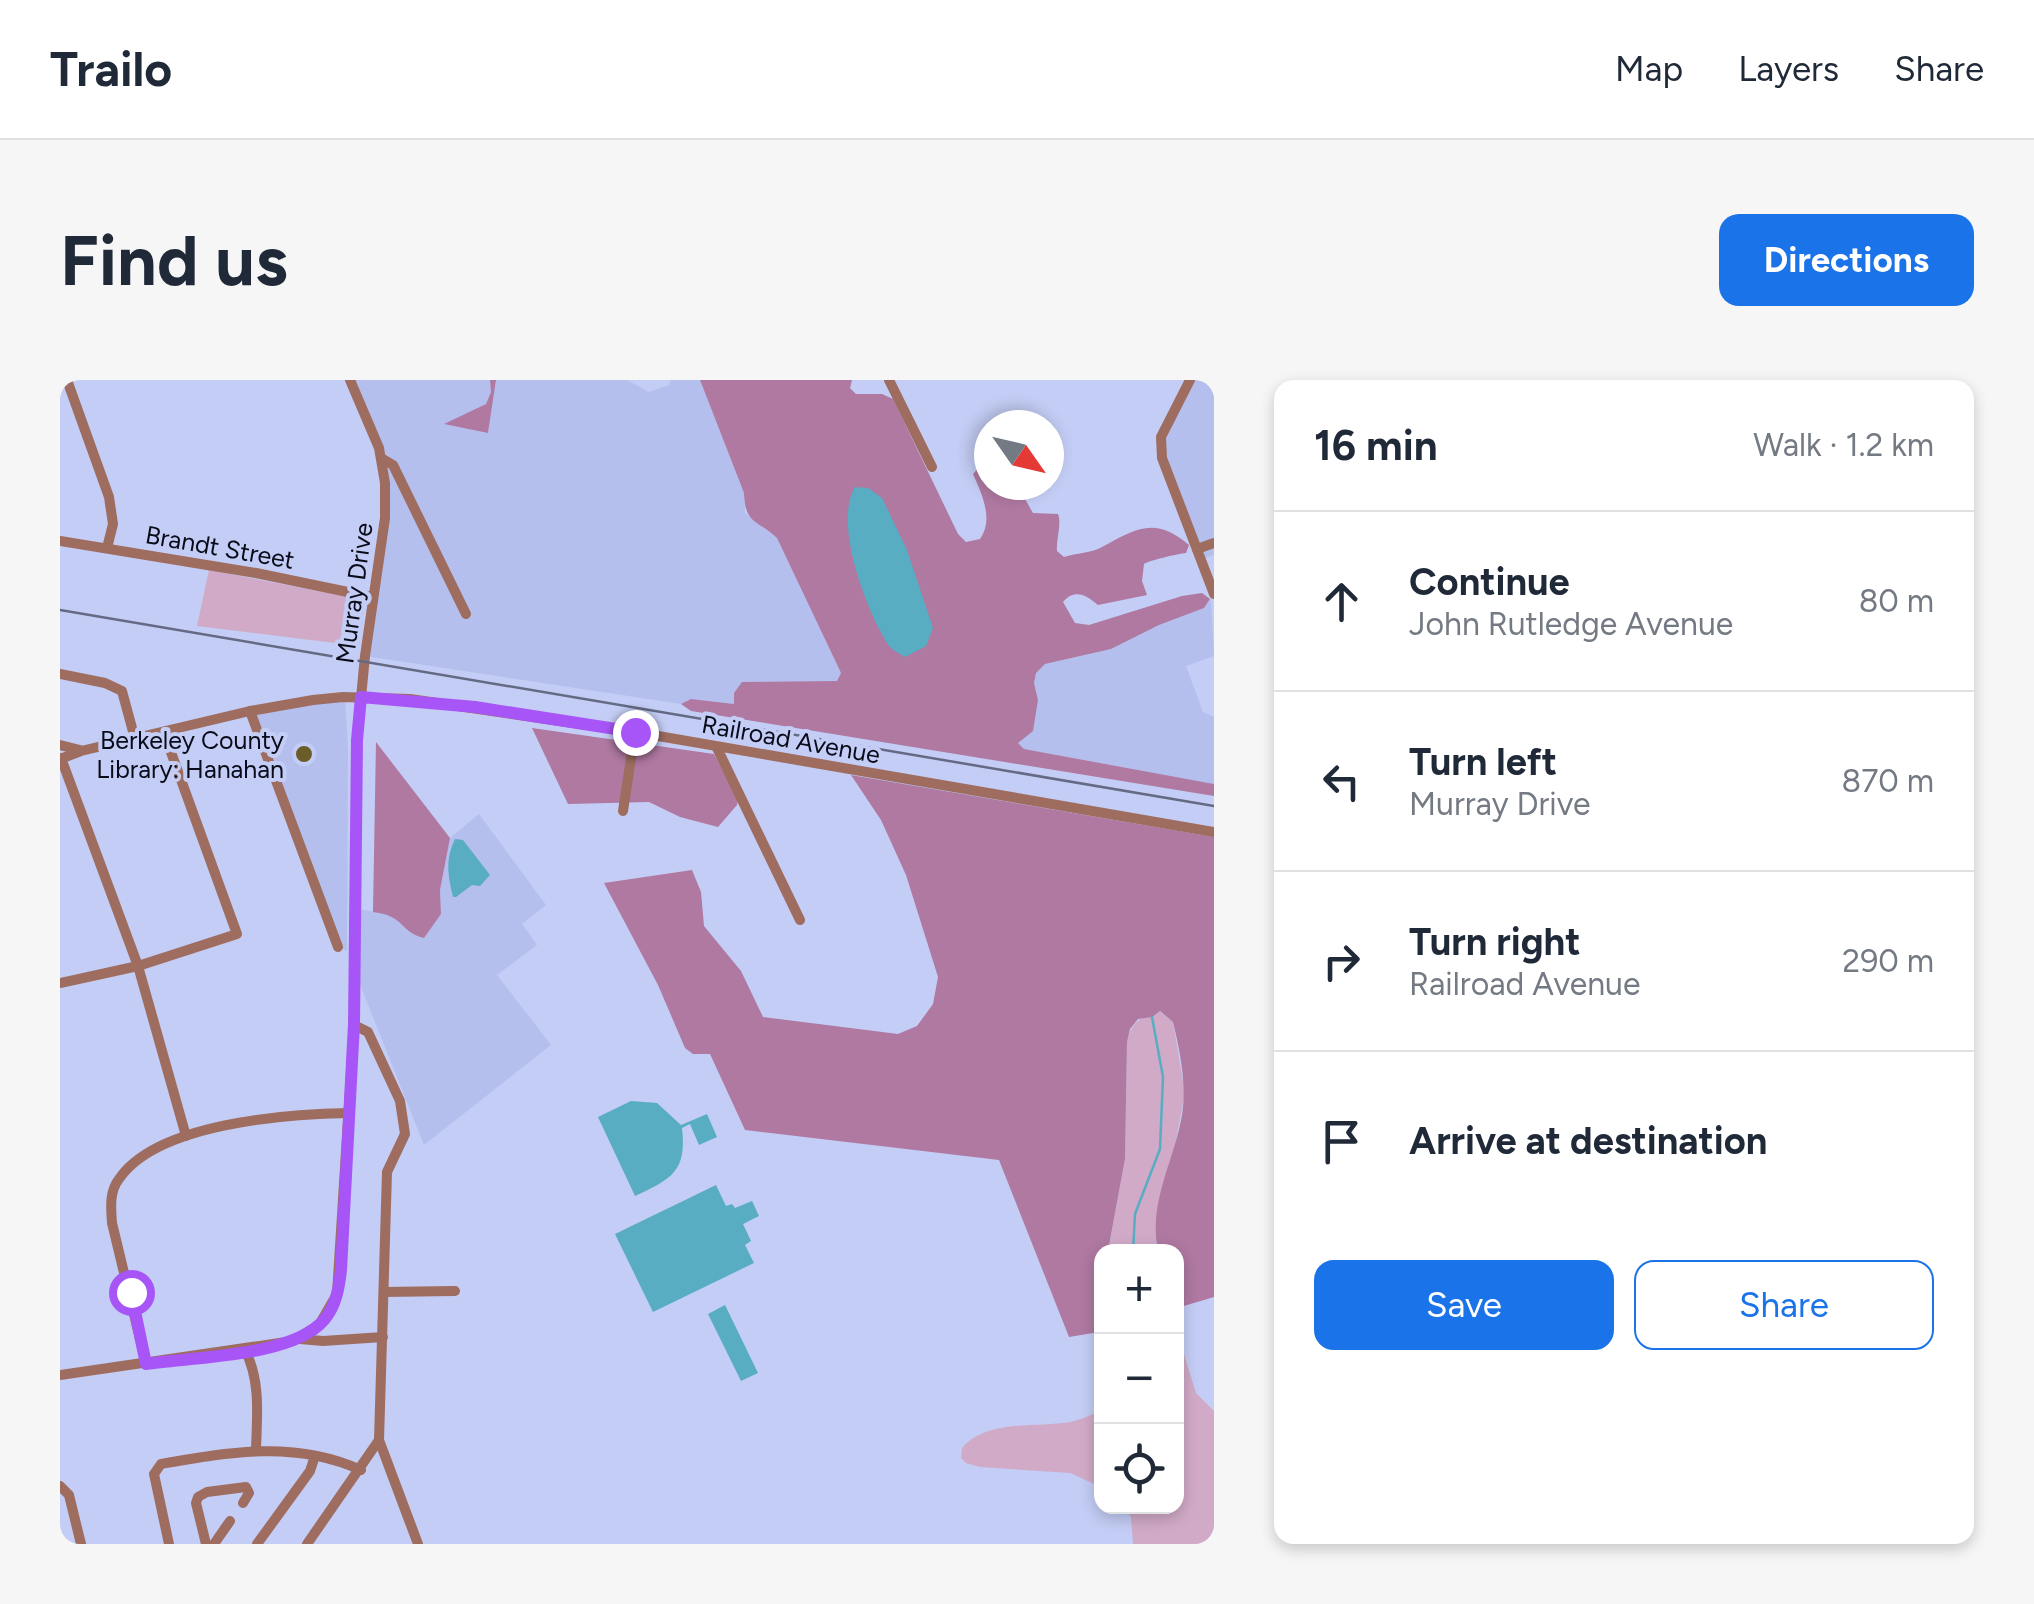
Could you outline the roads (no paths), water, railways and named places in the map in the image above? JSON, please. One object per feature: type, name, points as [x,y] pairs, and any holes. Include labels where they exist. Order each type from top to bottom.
[{"type":"street","points":[[66,380],[109,497],[114,524],[107,548]]},
{"type":"street","name":"Murray Drive","points":[[299,1338],[324,1320],[338,1294],[354,1024],[357,740],[372,597],[385,518],[382,458],[373,428],[350,380]]},
{"type":"street","points":[[889,380],[932,466]]},
{"type":"street","points":[[1190,380],[1166,422],[1161,448],[1165,470],[1214,594]]},
{"type":"street","points":[[382,458],[393,464],[466,614]]},
{"type":"street","name":"Brandt Street","points":[[60,541],[372,597]]},
{"type":"street","points":[[1196,549],[1214,542]]},
{"type":"street","points":[[60,674],[105,683],[122,691],[135,738]]},
{"type":"street","name":"Railroad Avenue","points":[[61,759],[81,750],[250,710],[361,697],[475,707],[635,732],[1214,832]]},
{"type":"street","points":[[250,710],[338,947]]},
{"type":"street","points":[[60,984],[138,966],[237,934],[164,732]]},
{"type":"street","points":[[623,812],[635,732]]},
{"type":"street","points":[[60,745],[81,750]]},
{"type":"street","points":[[717,748],[800,920]]},
{"type":"street","points":[[61,759],[138,966],[186,1136]]},
{"type":"street","points":[[354,1024],[368,1032],[400,1101],[405,1134],[387,1172],[379,1440],[418,1544]]},
{"type":"street","points":[[146,1364],[112,1223],[110,1200],[116,1181],[132,1164],[186,1136],[289,1114],[349,1113]]},
{"type":"street","points":[[384,1292],[455,1290]]},
{"type":"street","points":[[60,1375],[245,1350],[299,1338],[323,1342],[382,1337]]},
{"type":"street","points":[[245,1350],[255,1382],[256,1450]]},
{"type":"street","points":[[307,1544],[379,1440]]},
{"type":"street","points":[[169,1544],[155,1482],[156,1468],[162,1464],[256,1450],[286,1450],[361,1470]]},
{"type":"street","points":[[256,1544],[310,1470],[315,1456]]},
{"type":"street","points":[[60,1486],[68,1495],[81,1544]]},
{"type":"street","points":[[206,1544],[198,1497],[206,1492],[245,1487],[249,1492],[243,1503]]},
{"type":"street","points":[[214,1544],[230,1522]]},
{"type":"waterway","points":[[1133,1244],[1135,1214],[1160,1149],[1163,1077],[1152,1017]]},
{"type":"railway","points":[[60,610],[1214,806]]},
{"type":"place","name":"Berkeley County Library: Hanahan","points":[[304,754]]}]
